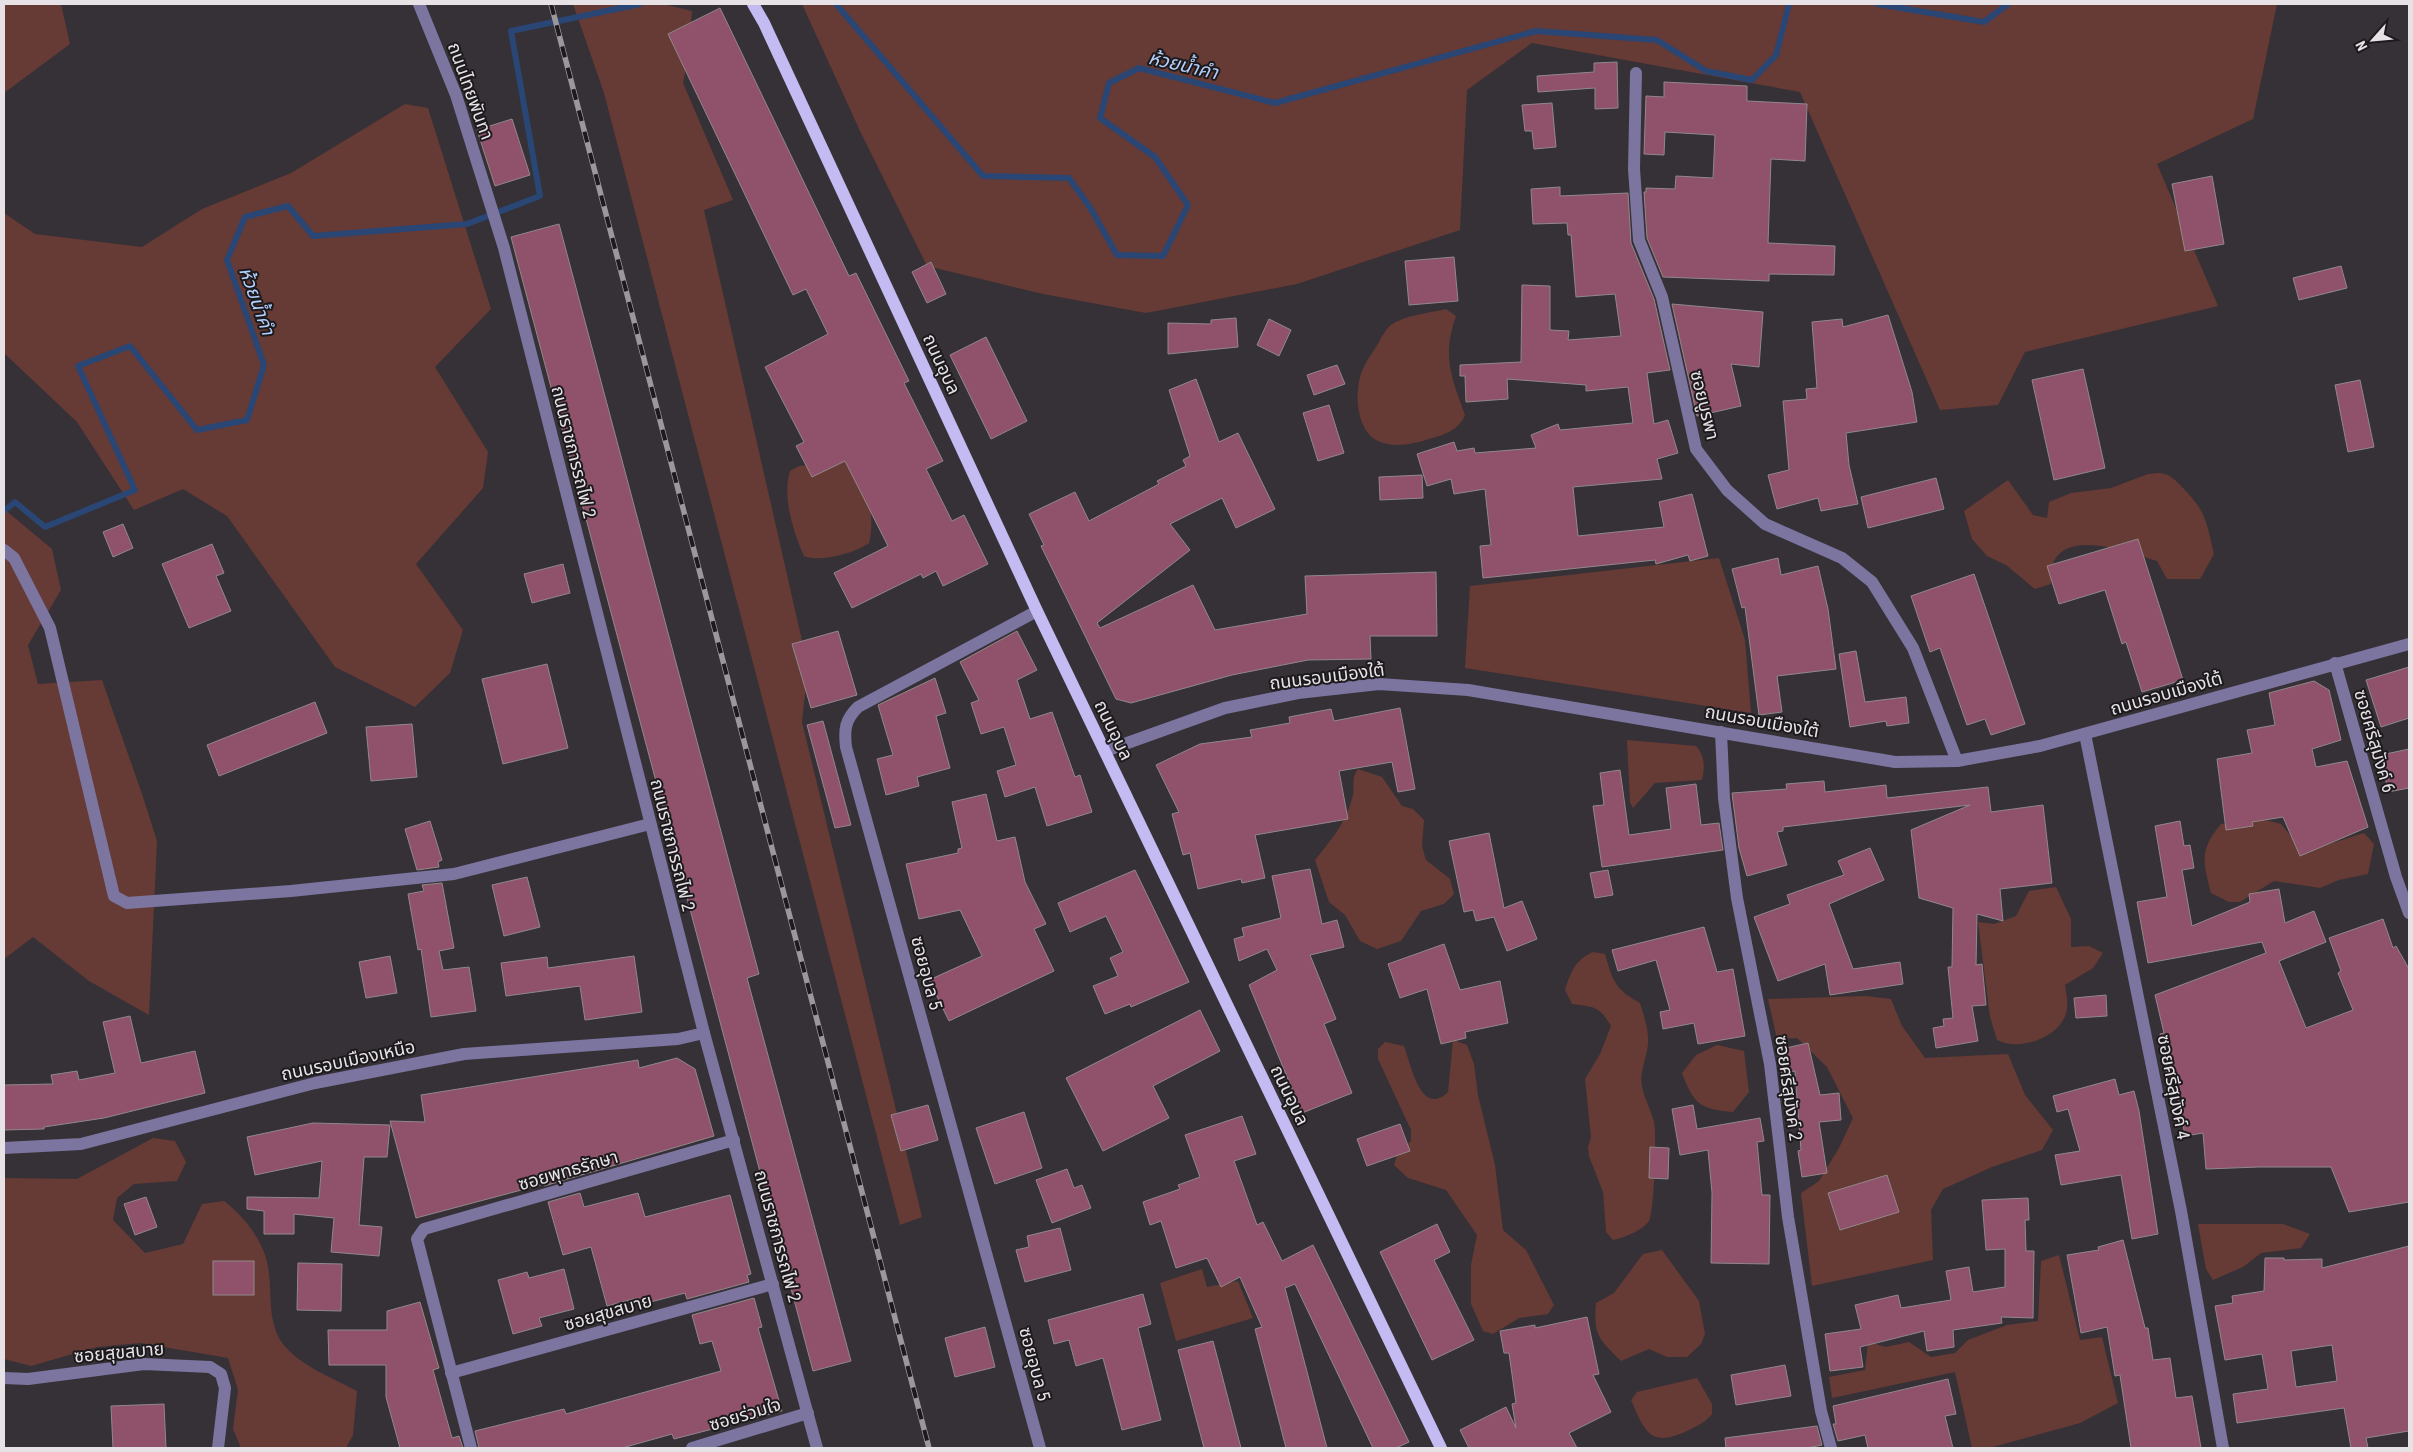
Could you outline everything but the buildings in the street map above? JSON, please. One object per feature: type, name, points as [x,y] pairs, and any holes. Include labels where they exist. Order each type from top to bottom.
[{"type":"main road","points":[[753,4],[764,23]]},
{"type":"main road","points":[[760,4],[764,23]]},
{"type":"main road","name":"ถนนอุบล","points":[[764,23],[1037,611],[1441,1448]]},
{"type":"street","name":"ถนนไทยพันทา","points":[[419,4],[456,95],[488,191],[504,248]]},
{"type":"street","name":"ซอยบูรพา","points":[[1636,74],[1634,169],[1639,240],[1662,297],[1696,449],[1727,490],[1765,524],[1842,558],[1872,582],[1913,648],[1957,761]]},
{"type":"street","name":"ถนนราชการรถไฟ 2","points":[[504,248],[704,1033],[817,1448]]},
{"type":"street","points":[[4,550],[14,558],[50,628],[114,896],[127,903],[292,891],[454,874],[650,824]]},
{"type":"street","name":"ซอยอุบล 5","points":[[1037,611],[858,707],[848,717],[844,731],[846,747],[1040,1448]]},
{"type":"street","name":"ถนนรอบเมืองใต้","points":[[1105,751],[1225,708],[1298,693],[1379,684],[1468,690],[1895,762],[1957,761],[2040,746],[2409,644]]},
{"type":"street","name":"ซอยศรีสุมังค์ 6","points":[[2335,663],[2396,877],[2409,913]]},
{"type":"street","name":"ซอยศรีสุมังค์ 2","points":[[1721,732],[1724,798],[1737,898],[1770,1064],[1788,1217],[1822,1411],[1831,1448]]},
{"type":"street","name":"ซอยศรีสุมังค์ 4","points":[[2085,734],[2181,1210],[2223,1448]]},
{"type":"street","name":"ถนนรอบเมืองเหนือ","points":[[4,1148],[81,1144],[315,1084],[464,1054],[678,1038],[704,1033]]},
{"type":"street","name":"ซอยพุทธรักษา","points":[[451,1373],[417,1239],[424,1229],[734,1140]]},
{"type":"street","name":"ซอยสุขสบาย","points":[[451,1373],[773,1284]]},
{"type":"street","name":"ซอยสุขสบาย","points":[[4,1378],[28,1379],[144,1364],[210,1367],[221,1374],[225,1388],[218,1448]]},
{"type":"street","points":[[451,1373],[471,1448]]},
{"type":"street","name":"ซอยร่วมใจ","points":[[692,1448],[808,1413]]},
{"type":"shaded area","points":[[4,4],[61,4],[70,44],[4,93]]},
{"type":"shaded area","points":[[573,4],[663,4],[692,11],[688,57],[683,83],[733,200],[704,210],[808,667],[802,722],[922,1217],[900,1225],[604,93]]},
{"type":"shaded area","points":[[802,4],[2277,4],[2253,119],[2157,164],[2218,306],[2025,352],[1998,405],[1940,410],[1800,92],[1532,43],[1467,90],[1460,230],[1297,284],[1146,313],[1043,294],[927,266],[860,131]]},
{"type":"shaded area","points":[[405,104],[428,108],[491,309],[435,367],[488,452],[483,488],[416,564],[463,630],[450,673],[415,707],[335,667],[227,516],[183,489],[134,510],[77,422],[4,353],[4,213],[35,234],[142,247],[202,209],[291,173]]},
{"type":"shaded area","points":[[1446,309],[1456,316],[1450,343],[1450,366],[1465,415],[1459,425],[1445,434],[1417,443],[1396,445],[1376,440],[1365,428],[1359,412],[1358,385],[1365,365],[1391,325],[1410,317]]},
{"type":"shaded area","points":[[845,461],[858,472],[869,498],[871,527],[869,543],[855,550],[827,558],[804,556],[796,536],[788,503],[787,492],[790,471],[799,466]]},
{"type":"shaded area","points":[[2159,473],[2169,475],[2176,481],[2196,502],[2204,517],[2214,554],[2200,579],[2167,579],[2157,561],[2118,549],[2087,545],[2073,547],[2062,552],[2053,563],[2051,584],[2035,589],[2006,565],[1987,556],[1972,539],[1964,511],[2008,480],[2033,515],[2047,518],[2049,502],[2071,493],[2111,488],[2148,474]]},
{"type":"shaded area","points":[[4,509],[52,549],[61,590],[28,645],[38,684],[102,680],[157,841],[149,1015],[89,981],[33,937],[4,959]]},
{"type":"shaded area","points":[[1719,558],[1745,640],[1751,713],[1465,668],[1470,586]]},
{"type":"shaded area","points":[[1627,740],[1696,746],[1704,762],[1702,780],[1655,783],[1633,808],[1630,802]]},
{"type":"shaded area","points":[[1358,769],[1382,777],[1402,806],[1413,809],[1424,820],[1422,846],[1426,860],[1450,879],[1454,894],[1444,904],[1421,911],[1401,941],[1377,949],[1360,941],[1345,915],[1329,902],[1315,860],[1327,846],[1346,816],[1353,795],[1354,776]]},
{"type":"shaded area","points":[[2265,820],[2281,824],[2304,852],[2364,833],[2374,844],[2368,874],[2339,880],[2320,888],[2274,881],[2240,902],[2229,902],[2211,893],[2206,873],[2205,857],[2209,841],[2214,833],[2221,824],[2239,824]]},
{"type":"shaded area","points":[[2056,887],[2071,919],[2071,947],[2089,946],[2103,953],[2093,968],[2065,985],[2067,1009],[2064,1019],[2058,1027],[2039,1040],[2028,1043],[2006,1043],[1997,1040],[1990,1017],[1978,922],[1994,924],[2016,916],[2029,891]]},
{"type":"shaded area","points":[[1593,952],[1605,954],[1610,972],[1616,984],[1640,1003],[1646,1023],[1648,1039],[1641,1081],[1655,1129],[1654,1189],[1649,1221],[1633,1233],[1613,1240],[1606,1232],[1603,1192],[1589,1156],[1588,1147],[1591,1137],[1585,1079],[1600,1054],[1611,1026],[1596,1009],[1572,1004],[1565,990],[1574,967],[1582,958]]},
{"type":"shaded area","points":[[1866,996],[1891,999],[1902,1026],[1925,1058],[2008,1054],[2025,1095],[2053,1130],[2042,1150],[1992,1167],[1943,1189],[1931,1210],[1933,1260],[1812,1286],[1801,1193],[1819,1181],[1839,1148],[1853,1118],[1827,1067],[1797,1038],[1777,1039],[1768,999]]},
{"type":"shaded area","points":[[1453,1040],[1467,1045],[1474,1064],[1478,1095],[1495,1165],[1503,1230],[1526,1250],[1554,1305],[1548,1314],[1519,1318],[1493,1334],[1483,1331],[1471,1304],[1471,1265],[1477,1235],[1446,1190],[1408,1178],[1394,1165],[1397,1155],[1411,1141],[1411,1130],[1378,1059],[1378,1049],[1385,1042],[1404,1046],[1418,1086],[1424,1094],[1431,1098],[1439,1098],[1448,1092]]},
{"type":"shaded area","points":[[1717,1045],[1744,1051],[1749,1092],[1733,1112],[1713,1109],[1700,1103],[1690,1092],[1682,1073],[1696,1055]]},
{"type":"shaded area","points":[[153,1138],[175,1141],[186,1162],[177,1181],[134,1184],[117,1198],[113,1220],[145,1253],[183,1244],[202,1204],[224,1201],[237,1212],[253,1232],[265,1255],[268,1266],[274,1323],[277,1334],[283,1344],[298,1359],[357,1391],[353,1435],[346,1448],[241,1448],[233,1429],[238,1390],[228,1358],[140,1343],[97,1347],[31,1366],[4,1359],[4,1178],[77,1179]]},
{"type":"shaded area","points":[[2198,1224],[2283,1224],[2310,1234],[2301,1248],[2261,1253],[2243,1267],[2213,1280],[2206,1269]]},
{"type":"shaded area","points":[[1662,1250],[1699,1301],[1705,1334],[1701,1344],[1687,1357],[1667,1357],[1649,1349],[1621,1361],[1599,1336],[1595,1314],[1596,1303],[1614,1293],[1643,1254]]},
{"type":"shaded area","points":[[2059,1255],[2080,1340],[2102,1337],[2118,1403],[2080,1423],[1989,1448],[1972,1448],[1955,1372],[1832,1398],[1829,1377],[1865,1370],[1868,1342],[1886,1347],[1909,1342],[1931,1357],[1955,1353],[1968,1340],[2007,1325],[2038,1321],[2041,1261]]},
{"type":"shaded area","points":[[1202,1269],[1207,1287],[1238,1281],[1253,1318],[1176,1341],[1160,1283]]},
{"type":"shaded area","points":[[1697,1378],[1712,1404],[1712,1414],[1707,1420],[1675,1436],[1665,1438],[1650,1434],[1640,1421],[1631,1400],[1637,1392]]},
{"type":"waterway","name":"ห้วยน้ำคำ","points":[[4,511],[15,502],[45,527],[135,490],[78,366],[130,346],[197,430],[247,420],[264,365],[227,260],[245,217],[288,206],[313,236],[467,224],[540,196],[511,31],[640,4]]},
{"type":"waterway","name":"ห้วยน้ำคำ","points":[[836,4],[983,176],[1069,178],[1091,209],[1117,255],[1163,256],[1188,205],[1155,157],[1100,118],[1109,83],[1139,68],[1275,103],[1536,31],[1657,40],[1706,71],[1752,80],[1776,55],[1789,4]]},
{"type":"waterway","name":"ห้วยน้ำคำ","points":[[1877,4],[1984,22],[2008,4]]},
{"type":"railway","points":[[551,4],[929,1448]]}]
